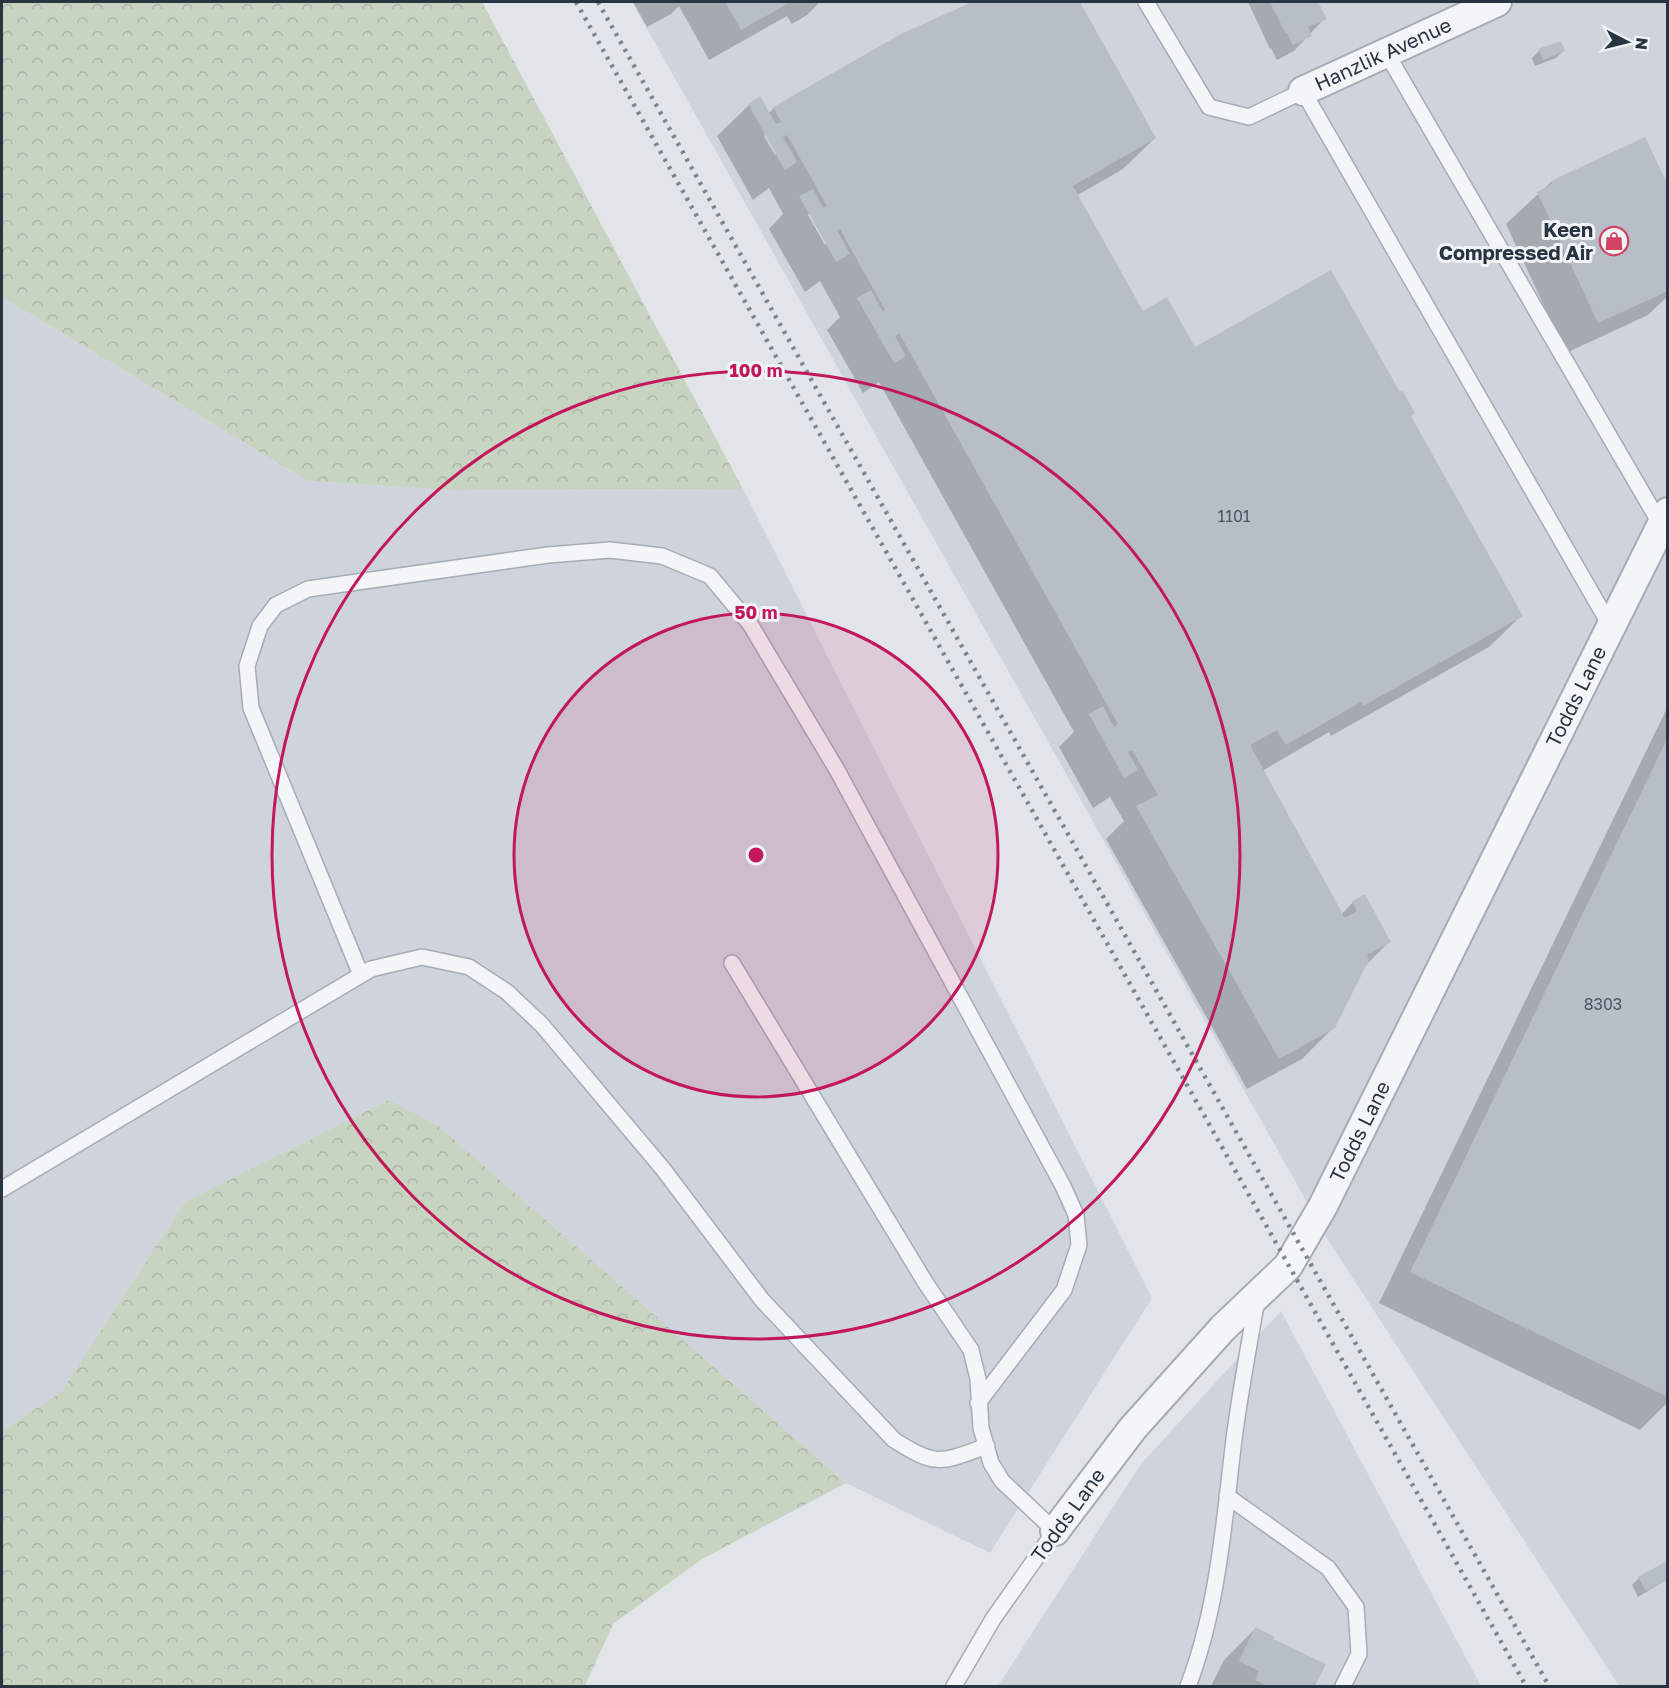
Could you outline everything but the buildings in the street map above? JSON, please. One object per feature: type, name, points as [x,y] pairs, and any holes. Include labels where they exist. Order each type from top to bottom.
[{"type":"street","name":"Hanzlik Avenue","points":[[1303,91],[1497,2]]},
{"type":"street","name":"Todds Lane","points":[[1055,1531],[1133,1428],[1223,1328],[1288,1266],[1323,1206],[1664,518]]},
{"type":"lane","points":[[1146,2],[1209,106],[1249,117],[1303,91],[1611,627]]},
{"type":"lane","points":[[1387,54],[1664,518]]},
{"type":"lane","points":[[361,975],[251,708],[247,666],[260,626],[276,605],[308,589],[548,555],[610,550],[662,556],[710,576],[750,624],[837,770],[1057,1175],[1076,1215],[1079,1245],[1064,1290],[978,1403]]},
{"type":"lane","points":[[2,1189],[370,969],[422,957],[469,967],[507,992],[542,1025],[663,1169],[769,1308],[894,1440],[919,1456],[938,1461],[955,1458],[987,1446]]},
{"type":"lane","points":[[732,963],[926,1282],[971,1350],[978,1379],[981,1428],[991,1463],[1002,1481],[1055,1531]]},
{"type":"lane","points":[[1188,1686],[1198,1660],[1218,1567],[1235,1431],[1257,1296]]},
{"type":"lane","points":[[1227,1496],[1328,1568],[1356,1607],[1359,1654],[1343,1686]]},
{"type":"lane","name":"Todds Lane","points":[[954,1686],[993,1619],[1055,1531]]},
{"type":"shaded area","points":[[632,2],[1667,2],[1667,1686],[1619,1686],[1331,1245]]},
{"type":"shaded area","points":[[2,297],[308,481],[451,490],[743,489],[1152,1298],[990,1553],[846,1483],[440,1127],[184,1203],[61,1392],[2,1431]]},
{"type":"shaded area","points":[[1281,1311],[1481,1686],[998,1686],[1141,1464]]},
{"type":"green space","points":[[2,2],[482,2],[743,489],[451,490],[308,481],[2,297]]},
{"type":"green space","points":[[389,1100],[440,1127],[846,1483],[702,1559],[613,1624],[585,1686],[2,1686],[2,1431],[61,1392],[184,1203]]},
{"type":"railway","points":[[576,2],[1526,1686]]},
{"type":"railway","points":[[598,2],[1549,1686]]},
{"type":"place","name":"Keen Compressed Air","points":[[1614,241]]}]
